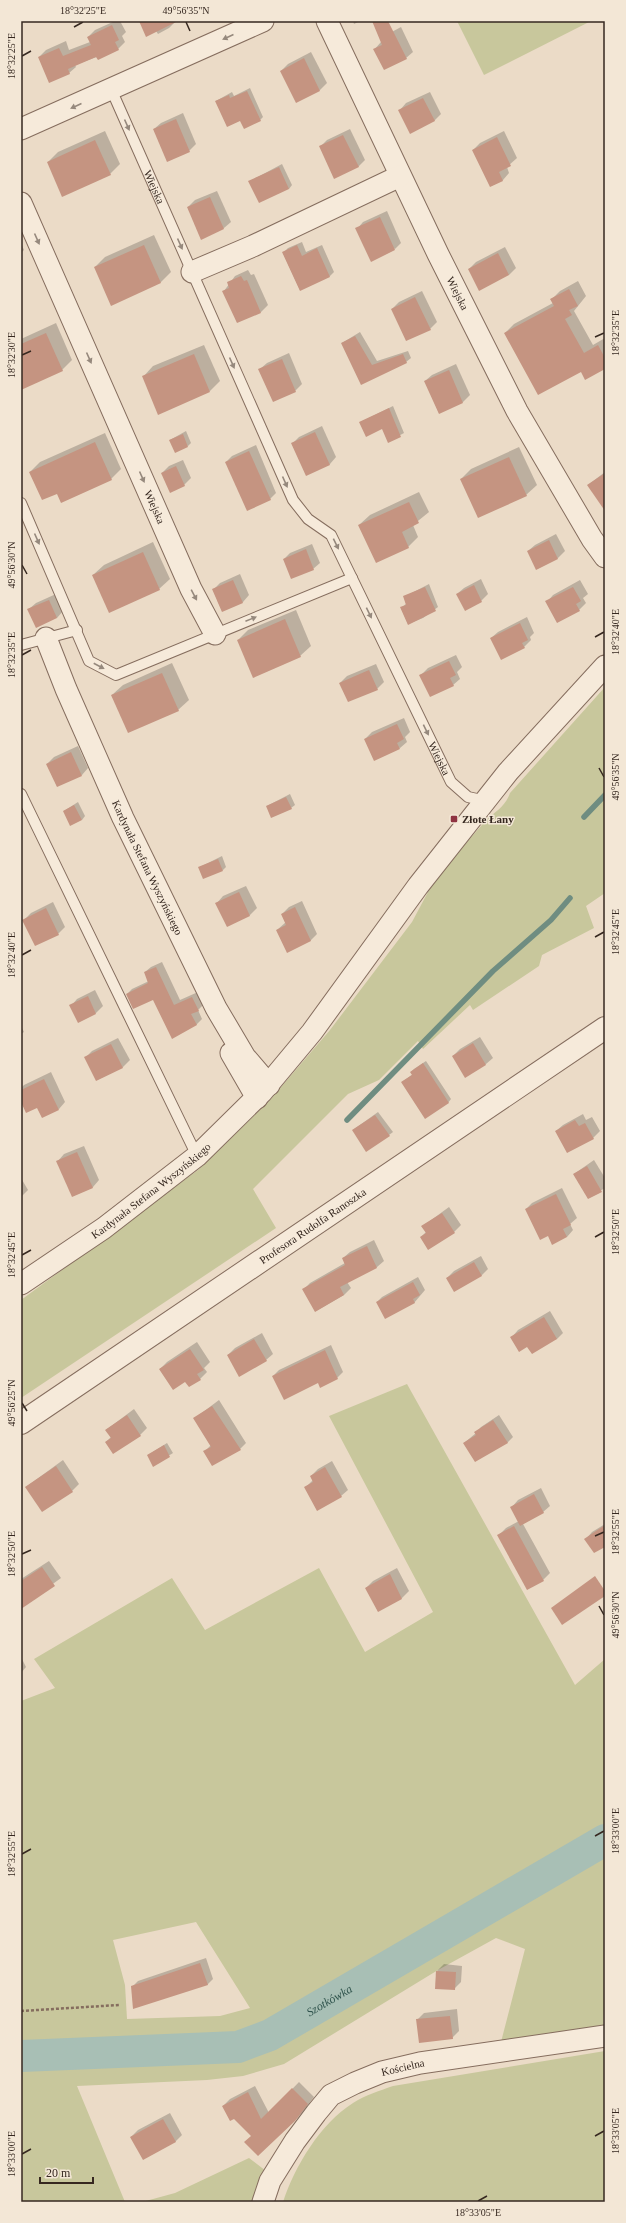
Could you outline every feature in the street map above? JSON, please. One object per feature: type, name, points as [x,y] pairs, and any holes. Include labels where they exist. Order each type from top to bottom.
[{"type":"street","points":[[22,126],[111,89],[263,21]]},
{"type":"street","name":"Wiejska","points":[[327,21],[400,176],[517,411],[598,534],[605,557]]},
{"type":"street","points":[[192,272],[253,246],[400,176]]},
{"type":"street","name":"Wiejska","points":[[21,203],[191,589],[215,634]]},
{"type":"street","name":"Kardynała Stefana Wyszyńskiego","points":[[46,638],[66,689],[123,818],[199,973],[211,1009],[225,1040],[246,1081],[263,1091]]},
{"type":"street","points":[[486,801],[508,772],[605,666]]},
{"type":"street","name":"Kardynała Stefana Wyszyńskiego","points":[[21,1284],[104,1228],[196,1156],[263,1091],[312,1032],[418,886],[486,801]]},
{"type":"street","name":"Profesora Rudolfa Ranoszka","points":[[21,1423],[605,1028]]},
{"type":"street","name":"Kościelna","points":[[263,2202],[270,2181],[295,2141],[316,2113],[331,2095],[354,2083],[382,2072],[420,2063],[605,2036]]},
{"type":"lane","name":"Wiejska","points":[[111,89],[293,500],[308,519],[331,535],[451,782],[468,797],[486,801]]},
{"type":"lane","points":[[21,503],[89,661],[116,675],[352,578]]},
{"type":"lane","points":[[21,645],[76,630]]},
{"type":"lane","points":[[21,794],[196,1156]]},
{"type":"path","points":[[21,2011],[119,2005]]},
{"type":"green space","points":[[457,21],[591,21],[484,75]]},
{"type":"green space","points":[[605,687],[605,893],[586,906],[594,928],[542,955],[539,966],[473,1010],[470,1005],[423,1049],[418,1041],[379,1080],[348,1094],[253,1189],[276,1228],[21,1398],[21,1300],[198,1170],[269,1101],[330,1030],[412,922],[436,877],[489,817],[502,806],[510,793]]},
{"type":"green space","points":[[407,1384],[575,1685],[605,1659],[605,1995],[603,2025],[501,2042],[525,1949],[496,1938],[438,1970],[284,2064],[243,2076],[207,2080],[77,2086],[125,2202],[21,2202],[21,1701],[55,1688],[34,1659],[172,1578],[205,1630],[319,1568],[365,1652],[433,1612],[329,1416]],"holes":[[[196,1922],[250,2008],[220,2016],[127,2019],[125,1985],[113,1940]]]},
{"type":"green space","points":[[605,2051],[605,2202],[283,2202],[294,2174],[310,2147],[320,2134],[341,2112],[353,2103],[372,2093],[393,2086]]},
{"type":"green space","points":[[249,2158],[266,2171],[254,2202],[142,2202],[175,2193]]},
{"type":"building","points":[[139,21],[178,21],[146,37]]},
{"type":"building","points":[[372,21],[388,21],[407,59],[384,70],[373,49],[382,45]]},
{"type":"building","points":[[112,25],[119,40],[115,42],[119,50],[98,60],[96,57],[68,69],[70,74],[49,83],[38,57],[59,48],[63,56],[91,45],[87,37]]},
{"type":"building","points":[[304,58],[320,91],[296,103],[280,71]]},
{"type":"building","points":[[247,91],[261,121],[244,129],[240,121],[227,127],[215,101],[229,95],[230,98]]},
{"type":"building","points":[[423,98],[435,121],[410,134],[398,110]]},
{"type":"building","points":[[176,119],[190,152],[167,162],[153,129]]},
{"type":"building","points":[[343,135],[359,167],[334,179],[319,146]]},
{"type":"building","points":[[497,137],[511,166],[499,172],[503,181],[490,187],[472,150]]},
{"type":"building","points":[[95,140],[111,175],[62,197],[47,162]]},
{"type":"building","points":[[279,167],[289,189],[259,203],[248,181]]},
{"type":"building","points":[[210,197],[224,229],[201,240],[187,207]]},
{"type":"building","points":[[380,217],[395,250],[371,262],[355,228]]},
{"type":"building","points":[[144,245],[161,283],[111,306],[94,267]]},
{"type":"building","points":[[297,245],[302,256],[317,248],[330,277],[300,291],[282,252]]},
{"type":"building","points":[[498,253],[509,275],[479,291],[468,269]]},
{"type":"building","points":[[241,276],[244,281],[247,280],[261,313],[237,323],[222,291],[229,288],[227,282]]},
{"type":"building","points":[[569,289],[578,306],[569,310],[572,315],[565,319],[584,353],[598,345],[605,358],[605,369],[585,380],[581,372],[538,395],[504,333],[554,306],[550,299]]},
{"type":"building","points":[[415,297],[431,330],[406,341],[391,309]]},
{"type":"building","points":[[46,333],[63,371],[21,390],[21,344]]},
{"type":"building","points":[[355,336],[372,365],[403,354],[407,363],[361,385],[341,343]]},
{"type":"building","points":[[194,354],[210,392],[158,415],[142,376]]},
{"type":"building","points":[[282,359],[296,392],[273,402],[258,369]]},
{"type":"building","points":[[449,370],[463,403],[439,414],[424,381]]},
{"type":"building","points":[[389,408],[401,437],[388,443],[382,429],[366,437],[359,422]]},
{"type":"building","points":[[315,432],[330,465],[306,476],[291,443]]},
{"type":"building","points":[[183,434],[188,447],[175,453],[169,440]]},
{"type":"building","points":[[95,442],[112,480],[61,503],[57,494],[42,500],[29,472]]},
{"type":"building","points":[[249,451],[271,500],[247,511],[225,462]]},
{"type":"building","points":[[509,457],[527,496],[478,518],[460,479]]},
{"type":"building","points":[[176,466],[185,486],[170,493],[161,473]]},
{"type":"building","points":[[605,473],[605,511],[587,485]]},
{"type":"building","points":[[409,502],[419,523],[402,532],[409,548],[376,563],[358,525]]},
{"type":"building","points":[[549,540],[558,559],[536,570],[527,551]]},
{"type":"building","points":[[306,549],[314,570],[291,579],[283,559]]},
{"type":"building","points":[[143,552],[160,590],[109,613],[92,575]]},
{"type":"building","points":[[233,580],[243,603],[222,612],[212,589]]},
{"type":"building","points":[[474,585],[482,602],[465,611],[456,594]]},
{"type":"building","points":[[425,587],[436,611],[408,625],[400,607],[406,605],[403,596]]},
{"type":"building","points":[[573,587],[581,601],[576,604],[580,611],[557,623],[545,601]]},
{"type":"building","points":[[49,600],[57,618],[36,628],[27,609]]},
{"type":"building","points":[[285,619],[301,657],[253,678],[237,640]]},
{"type":"building","points":[[520,623],[528,640],[522,643],[525,648],[501,660],[490,638]]},
{"type":"building","points":[[449,661],[456,675],[450,678],[454,686],[430,697],[419,675]]},
{"type":"building","points":[[369,670],[378,690],[348,702],[339,683]]},
{"type":"building","points":[[162,673],[179,711],[128,733],[111,695]]},
{"type":"building","points":[[397,724],[404,739],[397,743],[400,749],[374,761],[364,739]]},
{"type":"building","points":[[71,752],[82,776],[57,787],[46,764]]},
{"type":"building","points":[[286,797],[292,809],[271,818],[266,806]]},
{"type":"building","points":[[74,805],[82,820],[70,826],[63,811]]},
{"type":"building","points":[[218,859],[223,871],[203,879],[198,867]]},
{"type":"building","points":[[239,892],[250,916],[227,927],[215,903]]},
{"type":"building","points":[[295,907],[311,941],[287,953],[276,930],[286,925],[281,914]]},
{"type":"building","points":[[46,908],[59,935],[35,946],[22,920]]},
{"type":"building","points":[[156,967],[174,1005],[192,997],[199,1011],[191,1014],[197,1025],[172,1039],[153,1000],[133,1009],[126,994],[148,983],[144,972]]},
{"type":"building","points":[[88,996],[96,1014],[78,1023],[69,1005]]},
{"type":"building","points":[[473,1043],[486,1065],[465,1078],[452,1056]]},
{"type":"building","points":[[111,1044],[123,1068],[96,1081],[84,1057]]},
{"type":"building","points":[[423,1063],[449,1103],[425,1119],[401,1082],[412,1075],[410,1072]]},
{"type":"building","points":[[44,1079],[59,1110],[42,1118],[37,1108],[26,1113],[21,1102],[21,1090]]},
{"type":"building","points":[[375,1115],[390,1136],[366,1152],[352,1130]]},
{"type":"building","points":[[575,1120],[579,1126],[585,1123],[594,1139],[567,1153],[555,1131]]},
{"type":"building","points":[[77,1152],[93,1188],[72,1197],[56,1161]]},
{"type":"building","points":[[587,1166],[602,1192],[588,1199],[573,1174]]},
{"type":"building","points":[[556,1194],[571,1225],[563,1229],[567,1237],[552,1245],[548,1236],[540,1240],[525,1209]]},
{"type":"building","points":[[442,1213],[455,1233],[428,1250],[420,1237],[426,1233],[421,1226]]},
{"type":"building","points":[[367,1246],[377,1268],[340,1287],[344,1295],[315,1312],[302,1289],[345,1265],[342,1258]]},
{"type":"building","points":[[474,1262],[482,1276],[454,1292],[446,1278]]},
{"type":"building","points":[[413,1282],[420,1295],[413,1299],[415,1303],[385,1319],[376,1302]]},
{"type":"building","points":[[544,1317],[557,1339],[532,1354],[527,1347],[519,1352],[510,1337]]},
{"type":"building","points":[[254,1339],[267,1361],[239,1377],[227,1355]]},
{"type":"building","points":[[190,1349],[204,1370],[197,1374],[201,1380],[189,1387],[185,1382],[173,1390],[159,1369]]},
{"type":"building","points":[[325,1350],[338,1379],[320,1388],[318,1383],[284,1400],[272,1376]]},
{"type":"building","points":[[212,1406],[241,1450],[212,1466],[203,1451],[211,1447],[193,1418]]},
{"type":"building","points":[[127,1415],[141,1436],[113,1454],[105,1442],[111,1438],[105,1430]]},
{"type":"building","points":[[493,1420],[508,1443],[475,1462],[463,1443],[476,1435],[474,1432]]},
{"type":"building","points":[[164,1445],[170,1457],[153,1467],[147,1455]]},
{"type":"building","points":[[56,1466],[73,1492],[42,1512],[25,1487]]},
{"type":"building","points":[[325,1467],[342,1497],[317,1511],[304,1487],[313,1482],[310,1476]]},
{"type":"building","points":[[534,1494],[544,1513],[520,1526],[510,1507]]},
{"type":"building","points":[[605,1525],[605,1547],[594,1553],[584,1539]]},
{"type":"building","points":[[514,1526],[544,1581],[527,1590],[497,1535]]},
{"type":"building","points":[[42,1567],[55,1586],[21,1609],[21,1581]]},
{"type":"building","points":[[390,1574],[402,1599],[378,1612],[365,1588]]},
{"type":"building","points":[[595,1576],[605,1591],[605,1596],[562,1625],[551,1608]]},
{"type":"building","points":[[200,1963],[208,1985],[133,2009],[131,1986]]},
{"type":"building","points":[[436,1971],[456,1972],[455,1990],[435,1989]]},
{"type":"building","points":[[450,2016],[453,2039],[419,2043],[416,2019]]},
{"type":"building","points":[[292,2088],[308,2104],[295,2121],[258,2156],[244,2142],[251,2136],[234,2119],[230,2121],[222,2106],[248,2092],[261,2119]]},
{"type":"building","points":[[163,2119],[176,2142],[143,2160],[130,2137]]},
{"type":"waterway","points":[[584,817],[605,795]]},
{"type":"waterway","points":[[347,1120],[493,971],[551,920],[570,898]]},
{"type":"waterway","name":"Szotkówka","points":[[21,2056],[238,2047],[270,2035],[605,1840]]},
{"type":"place","name":"Złote Łany","points":[[454,819]]}]
